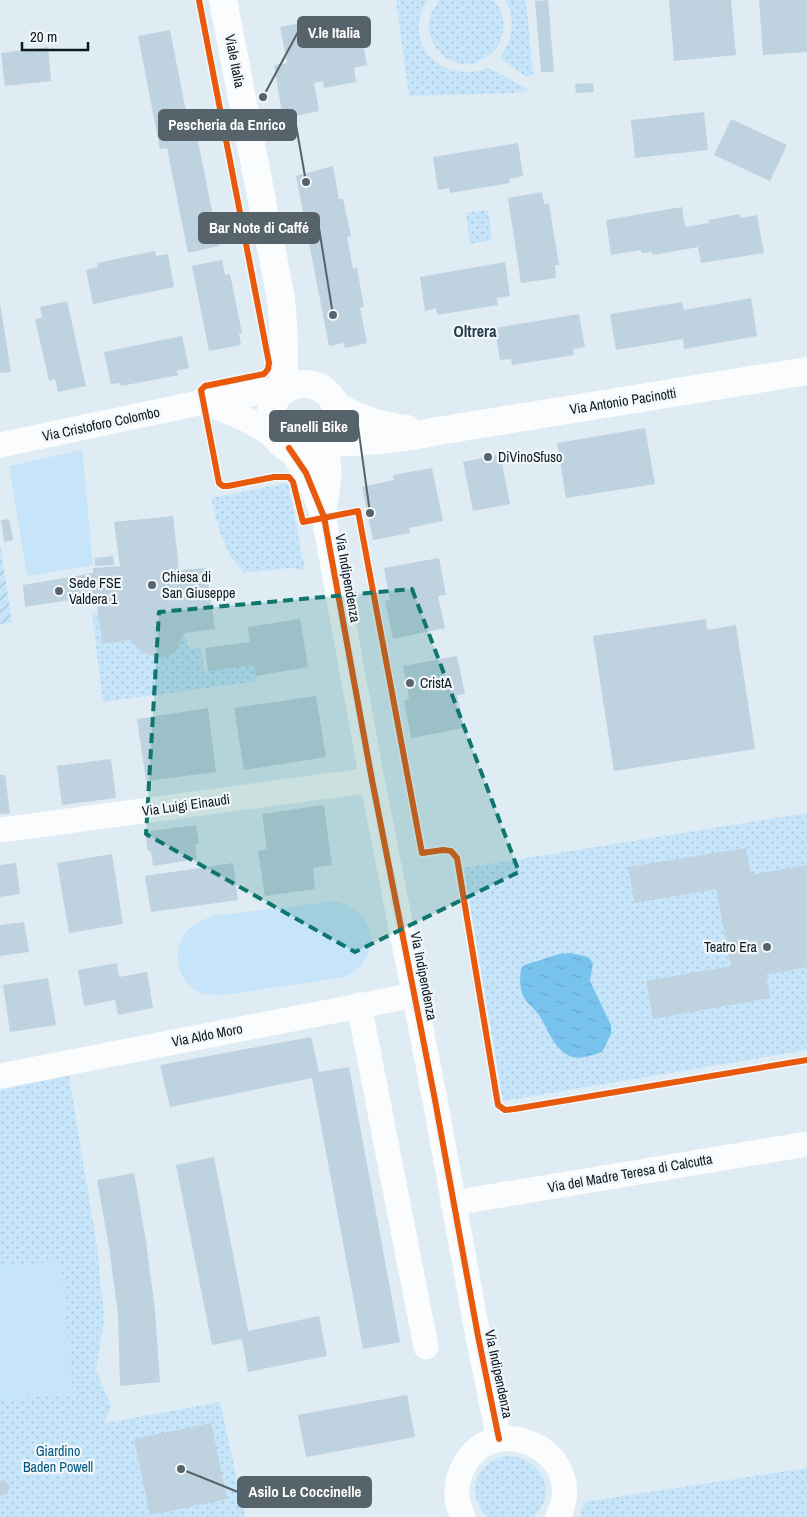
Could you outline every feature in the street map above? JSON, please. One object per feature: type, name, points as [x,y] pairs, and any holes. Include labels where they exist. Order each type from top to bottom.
[{"type":"street","name":"Viale Italia","points":[[223,0],[281,299],[293,340],[310,384]]},
{"type":"street","name":"Viale Italia","points":[[281,299],[285,353],[281,392]]},
{"type":"street","name":"Via Antonio Pacinotti","points":[[325,445],[392,440],[807,371]]},
{"type":"street","points":[[203,402],[244,418],[265,429],[283,443],[308,452],[325,445],[333,436],[337,426],[336,406],[326,390],[310,384],[297,384],[281,392],[273,404],[270,413],[271,426],[283,443]]},
{"type":"street","name":"Via Cristoforo Colombo","points":[[0,445],[203,402],[266,391],[281,392]]},
{"type":"street","name":"Via Antonio Pacinotti","points":[[336,406],[361,420],[381,426],[438,431]]},
{"type":"street","name":"Via Indipendenza","points":[[283,443],[306,473],[324,515],[372,780],[415,995],[453,1204],[499,1439]]},
{"type":"street","name":"Via Indipendenza","points":[[324,515],[329,464],[325,445]]},
{"type":"street","name":"Via Luigi Einaudi","points":[[0,830],[372,780]]},
{"type":"street","name":"Via Aldo Moro","points":[[0,1076],[415,995]]},
{"type":"street","points":[[359,1005],[426,1347]]},
{"type":"street","name":"Via del Madre Teresa di Calcutta","points":[[453,1204],[807,1144]]},
{"type":"street","points":[[463,1517],[457,1495],[459,1478],[470,1457],[477,1450],[491,1442],[499,1439],[514,1438],[531,1442],[540,1447],[551,1457],[561,1474],[564,1483],[563,1502],[558,1517]]},
{"type":"highlighted area","points":[[412,589],[519,872],[355,952],[146,834],[159,612]]},
{"type":"green space","points":[[396,0],[427,0],[420,17],[419,32],[423,46],[431,57],[442,66],[456,71],[472,72],[489,68],[529,90],[514,93],[409,96]]},
{"type":"green space","points":[[440,0],[493,0],[501,12],[504,26],[500,41],[495,50],[477,62],[463,64],[451,60],[440,52],[432,41],[429,28],[431,14]]},
{"type":"green space","points":[[505,0],[526,0],[533,75],[526,77],[500,58],[508,44],[512,30],[511,15]]},
{"type":"green space","points":[[488,210],[492,240],[470,244],[466,213]]},
{"type":"green space","points":[[82,450],[93,565],[27,576],[9,466]]},
{"type":"green space","points":[[288,483],[305,570],[289,568],[244,573],[230,555],[220,533],[211,498]]},
{"type":"green space","points":[[0,544],[12,623],[0,624]]},
{"type":"green space","points":[[92,613],[98,613],[102,644],[130,640],[142,652],[156,658],[168,655],[174,651],[182,640],[184,633],[189,649],[201,648],[204,671],[254,665],[257,681],[103,702]]},
{"type":"green space","points":[[807,813],[807,1050],[503,1101],[464,868]]},
{"type":"green space","points":[[335,901],[349,907],[360,915],[367,925],[371,936],[366,958],[358,968],[345,977],[222,995],[204,994],[195,990],[188,984],[179,968],[178,949],[181,940],[186,932],[198,922],[213,916]]},
{"type":"green space","name":"Giardino Baden Powell","points":[[69,1076],[97,1247],[104,1321],[96,1370],[111,1406],[105,1423],[220,1402],[245,1517],[0,1517],[0,1090]]},
{"type":"green space","points":[[61,1261],[73,1394],[0,1400],[0,1266]]},
{"type":"green space","points":[[505,1456],[517,1457],[528,1461],[542,1476],[545,1496],[542,1507],[534,1517],[487,1517],[480,1508],[476,1498],[476,1480],[486,1466]]},
{"type":"green space","points":[[807,1468],[807,1517],[580,1517],[584,1502]]},
{"type":"water","points":[[570,953],[588,957],[593,963],[590,981],[611,1025],[611,1034],[602,1052],[590,1056],[572,1057],[563,1052],[551,1037],[539,1015],[522,994],[521,968],[559,954]]},
{"type":"building","points":[[548,0],[554,72],[541,72],[535,1]]},
{"type":"building","points":[[669,0],[731,0],[736,55],[674,61]]},
{"type":"building","points":[[759,0],[807,0],[807,52],[763,55]]},
{"type":"building","points":[[318,20],[323,45],[362,38],[367,65],[354,68],[356,82],[324,88],[323,81],[314,83],[319,111],[283,119],[274,65],[287,63],[280,27]]},
{"type":"building","points":[[170,30],[190,132],[196,131],[219,246],[188,253],[167,148],[160,149],[138,36]]},
{"type":"building","points":[[48,47],[51,81],[5,86],[1,53]]},
{"type":"building","points":[[593,83],[594,92],[576,93],[575,84]]},
{"type":"building","points":[[704,112],[708,150],[635,158],[631,120]]},
{"type":"building","points":[[731,119],[787,145],[770,181],[714,155]]},
{"type":"building","points":[[518,143],[523,176],[509,179],[510,183],[450,193],[449,188],[438,190],[433,157]]},
{"type":"building","points":[[333,166],[339,199],[343,199],[351,236],[347,237],[353,269],[357,268],[364,307],[360,308],[367,343],[345,348],[344,343],[329,346],[296,176]]},
{"type":"building","points":[[542,192],[544,204],[549,204],[559,265],[555,265],[556,278],[521,283],[508,198]]},
{"type":"building","points":[[682,207],[685,227],[709,223],[708,220],[740,214],[741,218],[757,215],[764,253],[701,263],[698,247],[653,255],[652,252],[642,253],[641,250],[611,255],[606,220]]},
{"type":"building","points":[[155,251],[156,256],[168,254],[174,287],[93,304],[86,270],[98,267],[97,263]]},
{"type":"building","points":[[222,260],[225,275],[230,274],[242,333],[239,334],[241,345],[209,351],[192,266]]},
{"type":"building","points":[[505,262],[510,296],[497,298],[498,305],[437,315],[436,308],[425,311],[420,277]]},
{"type":"building","points":[[751,298],[757,336],[684,349],[683,339],[616,350],[610,314],[682,302],[684,310]]},
{"type":"building","points":[[67,301],[86,386],[58,392],[55,379],[49,381],[35,319],[42,318],[40,307]]},
{"type":"building","points":[[0,303],[11,372],[0,373]]},
{"type":"building","points":[[579,314],[585,347],[573,349],[574,355],[512,365],[511,359],[500,360],[495,328]]},
{"type":"building","points":[[182,336],[189,368],[176,371],[179,375],[121,386],[120,383],[111,384],[104,352]]},
{"type":"building","points":[[645,428],[655,484],[566,498],[557,443]]},
{"type":"building","points":[[500,454],[510,504],[473,511],[463,462]]},
{"type":"building","points":[[432,468],[443,521],[409,528],[410,533],[373,540],[362,487],[394,480],[393,475]]},
{"type":"building","name":"Chiesa di San Giuseppe","points":[[173,516],[179,570],[206,568],[215,629],[184,633],[179,646],[174,652],[160,658],[142,652],[130,640],[102,644],[96,596],[25,607],[23,585],[93,573],[93,568],[120,566],[114,522]]},
{"type":"building","points":[[9,519],[13,540],[4,542],[1,520]]},
{"type":"building","points":[[113,556],[114,565],[95,566],[95,558]]},
{"type":"building","points":[[439,558],[446,595],[438,596],[445,628],[393,639],[385,601],[390,600],[384,568]]},
{"type":"building","points":[[300,619],[308,667],[256,676],[254,665],[208,671],[205,648],[250,642],[248,627]]},
{"type":"building","points":[[706,619],[707,630],[736,625],[755,749],[614,771],[593,636]]},
{"type":"building","points":[[457,656],[465,694],[457,695],[464,728],[411,738],[404,700],[409,699],[403,666]]},
{"type":"building","points":[[316,696],[326,757],[244,770],[234,708]]},
{"type":"building","points":[[208,708],[216,772],[146,781],[137,719]]},
{"type":"building","points":[[111,759],[116,798],[62,805],[57,766]]},
{"type":"building","points":[[0,775],[5,775],[10,813],[0,814]]},
{"type":"building","points":[[324,805],[332,865],[313,868],[315,889],[265,896],[258,851],[267,849],[262,814]]},
{"type":"building","points":[[196,825],[199,844],[195,845],[197,859],[153,866],[145,832]]},
{"type":"building","name":"Teatro Era","points":[[746,848],[751,875],[807,865],[807,967],[766,975],[770,998],[653,1019],[646,981],[731,966],[716,889],[635,903],[628,867]]},
{"type":"building","points":[[112,854],[123,924],[69,933],[57,863]]},
{"type":"building","points":[[16,863],[20,894],[0,897],[0,865]]},
{"type":"building","points":[[233,863],[238,900],[151,912],[145,876]]},
{"type":"building","points":[[24,922],[29,952],[0,956],[0,925]]},
{"type":"building","points":[[117,963],[119,977],[147,972],[153,1008],[118,1015],[115,1000],[84,1006],[78,970]]},
{"type":"building","points":[[48,978],[56,1025],[10,1032],[3,985]]},
{"type":"building","points":[[311,1037],[319,1072],[349,1067],[400,1342],[363,1349],[312,1078],[170,1107],[160,1065]]},
{"type":"building","points":[[214,1157],[248,1331],[319,1316],[327,1356],[248,1372],[242,1339],[212,1345],[176,1165]]},
{"type":"building","points":[[134,1173],[146,1241],[155,1311],[160,1382],[120,1386],[118,1314],[97,1180]]},
{"type":"building","points":[[407,1395],[415,1437],[306,1457],[298,1415]]},
{"type":"building","points":[[211,1423],[227,1499],[150,1515],[134,1439]]},
{"type":"building","points":[[4,1480],[10,1486],[7,1494],[0,1496],[0,1481]]},
{"type":"cycle path","points":[[199,0],[269,363],[268,369],[264,374],[205,386],[201,390],[219,483],[223,486],[228,486],[274,477],[289,477],[293,482],[303,522],[358,511],[422,853],[443,850],[451,851],[457,858],[498,1105],[505,1110],[514,1109],[807,1060]]},
{"type":"cycle path","points":[[289,448],[306,473],[324,517],[372,780],[499,1439]]},
{"type":"place","name":"V.le Italia","points":[[263,97]]},
{"type":"place","name":"Pescheria da Enrico","points":[[306,182]]},
{"type":"place","name":"Bar Note di Caffé","points":[[333,315]]},
{"type":"place","name":"DiVinoSfuso","points":[[488,457]]},
{"type":"place","name":"Fanelli Bike","points":[[370,513]]},
{"type":"place","name":"Chiesa di San Giuseppe","points":[[152,585]]},
{"type":"place","name":"Sede FSE Valdera 1","points":[[59,591]]},
{"type":"place","name":"CristA","points":[[410,683]]},
{"type":"place","name":"Teatro Era","points":[[767,947]]},
{"type":"place","name":"Asilo Le Coccinelle","points":[[181,1469]]},
{"type":"district","name":"Oltrera","points":[[475,331]]}]
